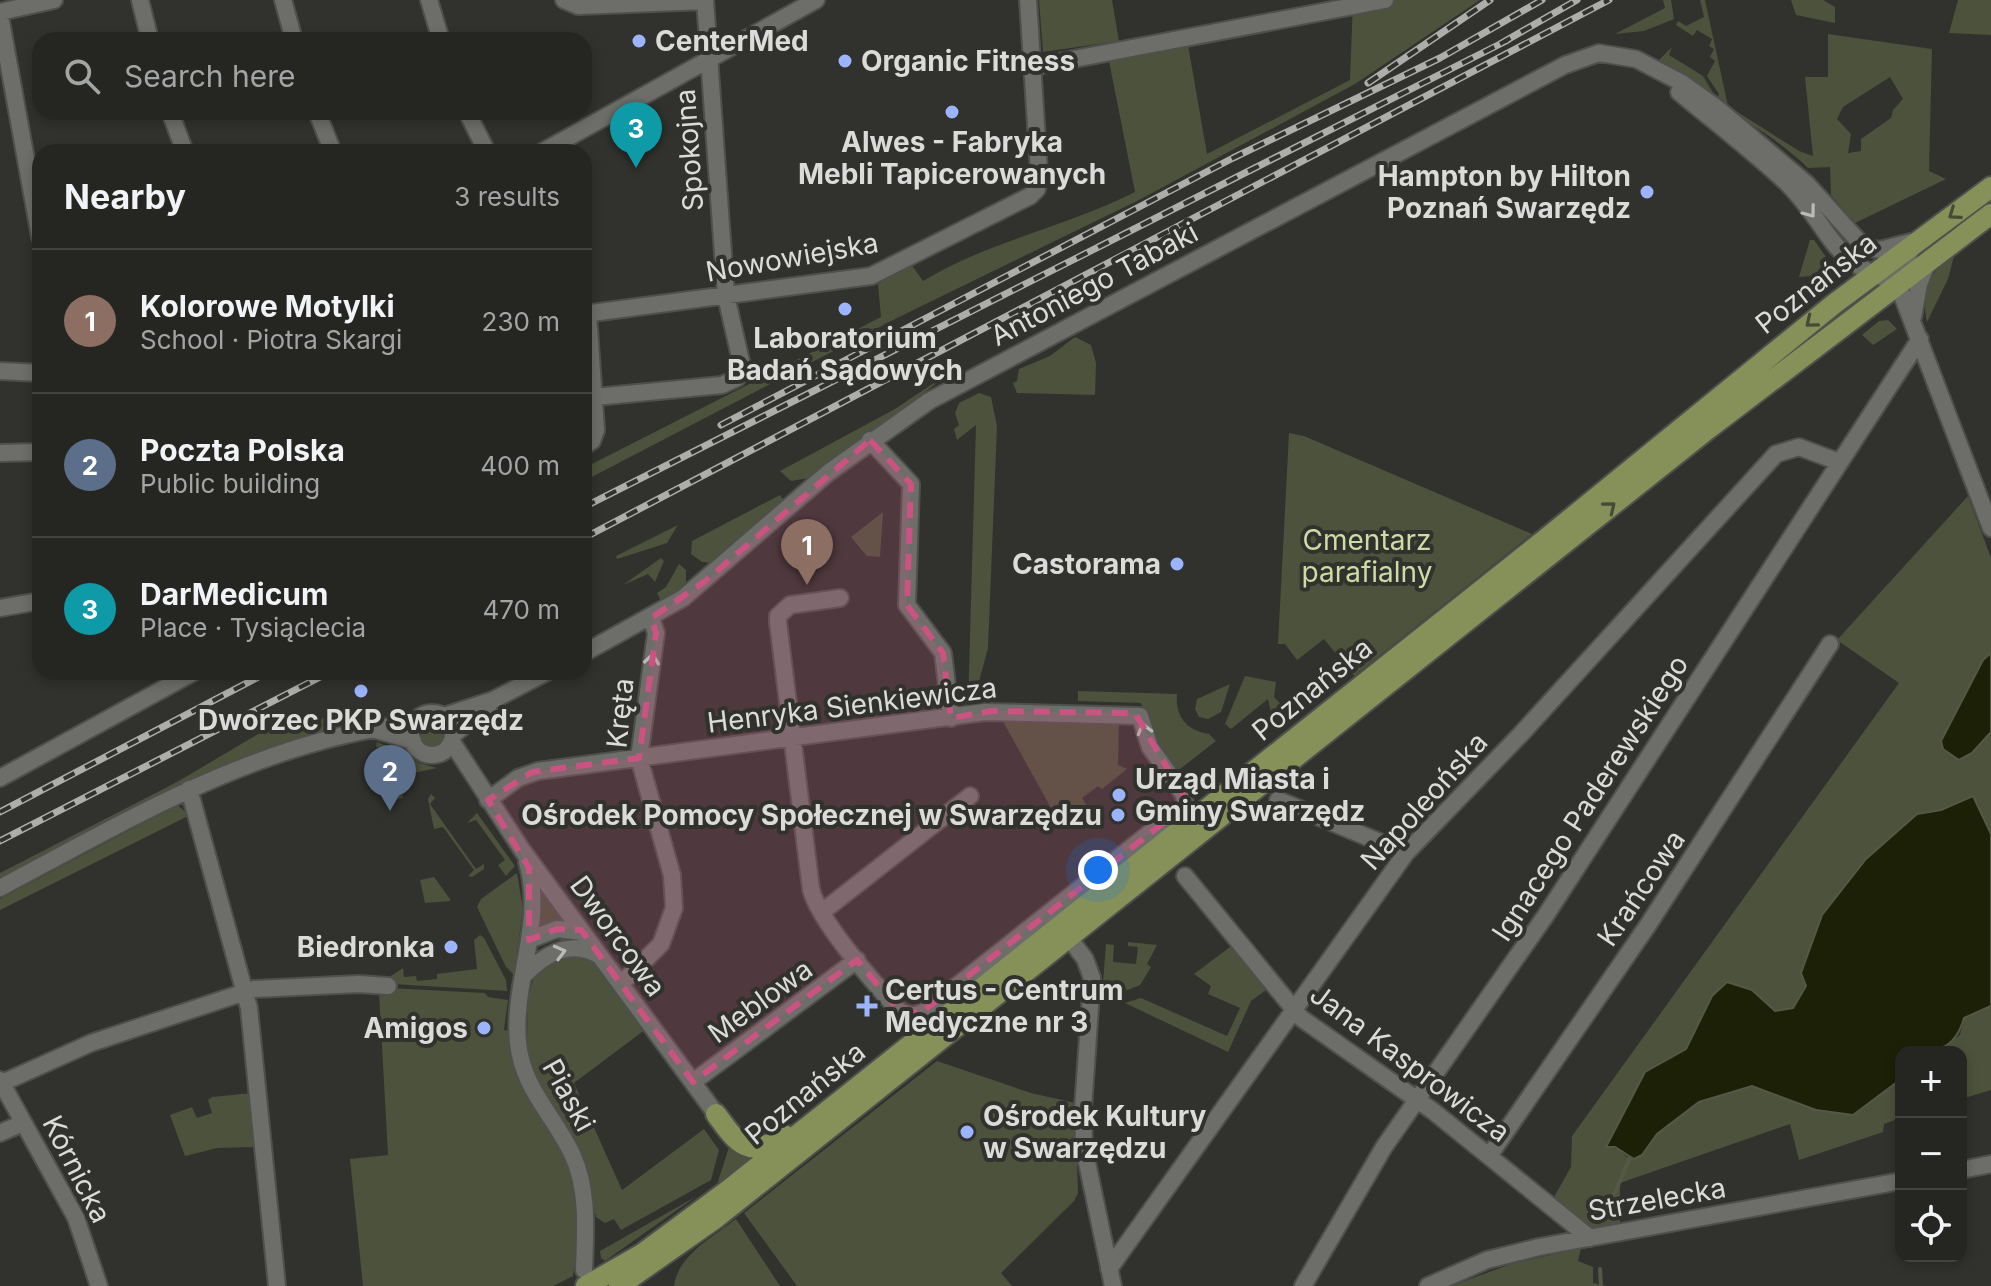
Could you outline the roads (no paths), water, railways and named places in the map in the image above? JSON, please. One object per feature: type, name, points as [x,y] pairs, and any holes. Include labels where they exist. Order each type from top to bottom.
[{"type":"main road","name":"Poznańska","points":[[618,1280],[1843,297],[1991,187]]},
{"type":"main road","name":"Poznańska","points":[[585,1278],[618,1280],[716,1218],[1847,321],[1991,214]]},
{"type":"main road","points":[[716,1114],[736,1141],[751,1147],[771,1144],[792,1130],[813,1122]]},
{"type":"street","points":[[32,192],[0,14],[54,0]]},
{"type":"street","points":[[140,0],[148,32]]},
{"type":"street","points":[[283,0],[292,32]]},
{"type":"street","points":[[429,0],[439,32]]},
{"type":"street","points":[[564,0],[578,6],[705,0]]},
{"type":"street","name":"Spokojna","points":[[595,397],[717,386],[737,378],[744,363],[726,296],[705,0]]},
{"type":"street","points":[[556,144],[816,0]]},
{"type":"street","points":[[1028,0],[1032,67],[1385,0]]},
{"type":"street","name":"Antoniego Tabaki","points":[[592,649],[651,618],[704,582],[870,440],[929,401],[1572,61],[1599,53],[1621,54],[1707,100],[1801,178],[1864,247],[1872,274]]},
{"type":"street","name":"Nowowiejska","points":[[592,313],[880,272],[1030,196],[1037,189],[1039,172],[1032,67]]},
{"type":"street","name":"Antoniego Tabaki","points":[[1666,78],[1787,184],[1846,260],[1872,274],[1897,282]]},
{"type":"street","points":[[173,120],[182,144]]},
{"type":"street","points":[[320,120],[330,144]]},
{"type":"street","points":[[471,120],[483,144]]},
{"type":"street","points":[[1864,247],[1880,250],[1916,240]]},
{"type":"street","points":[[1916,240],[1897,282],[1913,317],[1991,528]]},
{"type":"street","points":[[1913,317],[1919,284],[1930,258]]},
{"type":"street","points":[[1843,297],[1846,260]]},
{"type":"street","points":[[1847,321],[1868,292],[1872,274]]},
{"type":"street","points":[[1847,321],[1885,305],[1901,308],[1913,317]]},
{"type":"street","name":"Ignacego Paderewskiego","points":[[1303,1286],[1365,1178],[1416,1099],[1546,915],[1920,339]]},
{"type":"street","points":[[592,369],[596,430],[592,441]]},
{"type":"street","points":[[0,371],[32,373]]},
{"type":"street","points":[[870,440],[911,484],[908,607],[943,653],[951,718]]},
{"type":"street","name":"Napoleońska","points":[[1109,1269],[1406,853],[1531,723],[1776,454],[1799,447],[1839,462]]},
{"type":"street","points":[[0,453],[32,452]]},
{"type":"street","points":[[840,598],[790,605],[779,613],[811,889],[822,912],[857,960]]},
{"type":"street","points":[[0,608],[32,602]]},
{"type":"street","name":"Kręta","points":[[621,984],[661,944],[672,920],[675,903],[672,875],[639,758],[656,633],[651,618]]},
{"type":"street","name":"Krańcowa","points":[[1489,1156],[1648,925],[1830,644]]},
{"type":"street","points":[[0,778],[179,680]]},
{"type":"street","points":[[0,888],[189,789],[308,744],[414,723],[425,714],[444,716],[493,700],[532,680]]},
{"type":"street","points":[[373,729],[413,741],[424,753],[438,754],[493,700]]},
{"type":"street","name":"Henryka Sienkiewicza","points":[[484,794],[532,772],[991,711],[1140,716],[1150,747],[1184,795],[1186,801],[1181,809],[924,1012],[913,1016],[900,1012],[857,960]]},
{"type":"street","points":[[444,716],[453,738]]},
{"type":"street","points":[[413,741],[414,723]]},
{"type":"street","name":"Dworcowa","points":[[453,738],[484,794],[522,850],[716,1114]]},
{"type":"street","name":"Dworcowa","points":[[438,754],[484,794]]},
{"type":"street","points":[[189,789],[245,991],[277,1286]]},
{"type":"street","points":[[822,912],[970,796]]},
{"type":"street","points":[[1278,800],[1406,853]]},
{"type":"street","name":"Piaski","points":[[522,850],[533,896],[519,1049],[531,1090],[564,1139],[581,1177],[585,1210],[585,1278]]},
{"type":"street","name":"Jana Kasprowicza","points":[[1185,876],[1293,1010],[1416,1099],[1590,1238]]},
{"type":"street","points":[[529,940],[557,929],[582,932]]},
{"type":"street","points":[[1069,938],[1085,959],[1092,978],[1083,1127],[1089,1177],[1113,1286]]},
{"type":"street","points":[[524,975],[544,957],[560,950],[587,950],[601,957]]},
{"type":"street","name":"Meblowa","points":[[693,1082],[857,960]]},
{"type":"street","points":[[1,1081],[91,1043],[245,991],[359,984],[388,986]]},
{"type":"street","name":"Kórnicka","points":[[1,1081],[76,1218],[99,1286]]},
{"type":"street","points":[[0,1133],[23,1123]]},
{"type":"street","points":[[1967,1169],[1991,1164]]},
{"type":"street","name":"Strzelecka","points":[[1428,1286],[1487,1260],[1895,1182]]},
{"type":"waterway","points":[[1602,1222],[1630,1158]]},
{"type":"waterway","points":[[1600,1269],[1601,1286]]},
{"type":"railway","points":[[1368,83],[1490,0]]},
{"type":"railway","points":[[721,425],[1233,158],[1440,58],[1542,0]]},
{"type":"railway","points":[[1500,44],[1577,0]]},
{"type":"railway","points":[[592,534],[1609,0]]},
{"type":"railway","points":[[592,503],[1508,40]]},
{"type":"railway","points":[[0,812],[253,680]]},
{"type":"railway","points":[[0,841],[314,680]]},
{"type":"place","name":"CenterMed","points":[[639,41]]},
{"type":"place","name":"Organic Fitness","points":[[845,61]]},
{"type":"place","name":"Alwes - Fabryka Mebli Tapicerowanych","points":[[952,112]]},
{"type":"place","name":"DarMedicum","points":[[636,168]]},
{"type":"place","name":"Hampton by Hilton Poznań Swarzędz","points":[[1647,192]]},
{"type":"place","name":"Laboratorium Badań Sądowych","points":[[845,309]]},
{"type":"place","name":"Castorama","points":[[1177,564]]},
{"type":"place","name":"Kolorowe Motylki","points":[[807,585]]},
{"type":"place","name":"Dworzec PKP Swarzędz","points":[[361,691]]},
{"type":"place","name":"Urząd Miasta i Gminy Swarzędz","points":[[1119,795]]},
{"type":"place","name":"Poczta Polska","points":[[390,811]]},
{"type":"place","name":"Ośrodek Pomocy Społecznej w Swarzędzu","points":[[1118,815]]},
{"type":"place","name":"Biedronka","points":[[451,947]]},
{"type":"place","name":"Certus - Centrum Medyczne nr 3","points":[[867,1006]]},
{"type":"place","name":"Amigos","points":[[484,1028]]},
{"type":"place","name":"Ośrodek Kultury w Swarzędzu","points":[[967,1132]]},
{"type":"park label","name":"Cmentarz parafialny","points":[[1367,556]]}]
